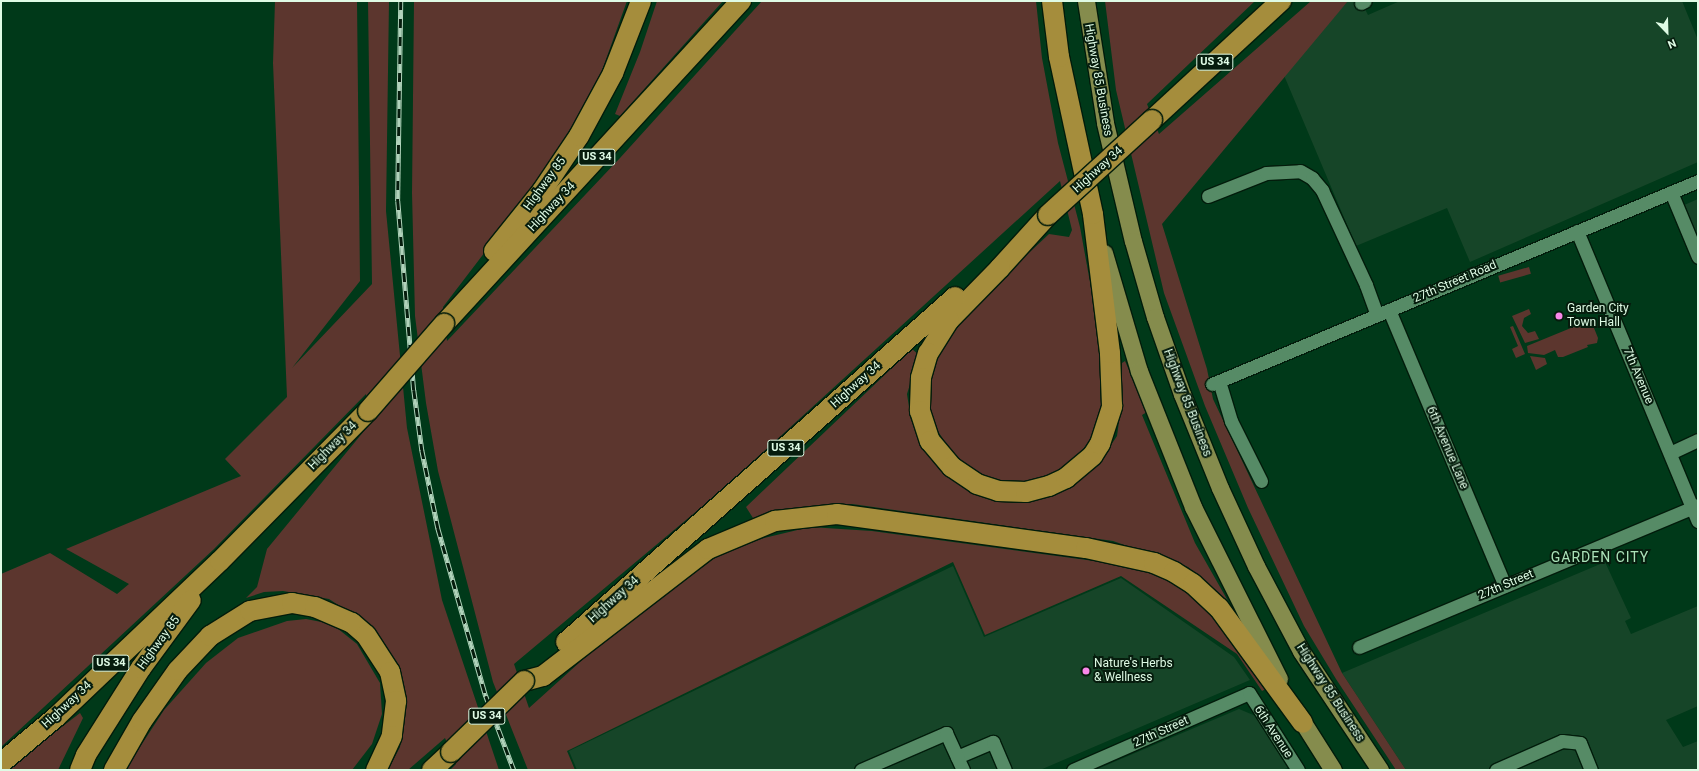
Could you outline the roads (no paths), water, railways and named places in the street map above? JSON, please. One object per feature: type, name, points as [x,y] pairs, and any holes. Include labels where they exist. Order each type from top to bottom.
[{"type":"highway","name":"Highway 85","points":[[449,319],[474,278],[542,191],[579,136],[613,73],[641,1]]},
{"type":"highway","name":"Highway 34","points":[[1,763],[56,717],[220,561],[368,410],[449,319],[741,1]]},
{"type":"highway","points":[[1048,215],[1000,268],[949,320],[928,353],[921,378],[920,411],[930,441],[952,467],[977,484],[998,491],[1026,492],[1049,486],[1066,478],[1093,454],[1111,417],[1113,390],[1110,354],[1093,214],[1059,57],[1052,1]]},
{"type":"highway","name":"Highway 34","points":[[433,769],[524,681],[1048,215],[1279,2]]},
{"type":"highway","points":[[524,681],[543,676],[708,549],[754,528],[775,521],[837,514],[1086,548],[1154,563],[1174,572],[1193,584],[1219,608],[1303,723]]},
{"type":"highway","name":"Highway 85","points":[[80,770],[86,755],[141,668],[220,561]]},
{"type":"highway","points":[[114,770],[142,721],[178,670],[210,636],[246,613],[260,608],[292,603],[315,607],[352,623],[366,635],[390,672],[396,701],[392,736],[376,770]]},
{"type":"main road","name":"Highway 85 Business","points":[[1086,1],[1105,123],[1133,241],[1155,317],[1182,394],[1220,488],[1256,566],[1301,651],[1380,770]]},
{"type":"main road","points":[[1093,214],[1139,371],[1193,507],[1251,626],[1303,723],[1333,770]]},
{"type":"street","points":[[1208,196],[1266,173],[1300,171],[1312,178],[1322,190],[1366,285],[1376,315]]},
{"type":"street","name":"27th Street Road","points":[[1261,481],[1231,421],[1216,382],[1698,181]]},
{"type":"street","points":[[1671,192],[1698,257]]},
{"type":"street","name":"7th Avenue","points":[[1577,231],[1670,453],[1695,506],[1698,521]]},
{"type":"street","name":"6th Avenue Lane","points":[[1389,310],[1505,586]]},
{"type":"street","points":[[1670,453],[1698,440]]},
{"type":"street","name":"27th Street","points":[[1359,647],[1695,506]]},
{"type":"street","name":"27th Street","points":[[1073,770],[1248,693]]},
{"type":"street","name":"6th Avenue","points":[[1248,693],[1298,770]]},
{"type":"street","points":[[861,770],[946,733],[963,770]]},
{"type":"street","points":[[1496,770],[1562,741],[1580,743],[1591,770]]},
{"type":"street","points":[[957,757],[993,742],[1005,770]]},
{"type":"railway","points":[[401,1],[398,201],[414,390],[422,450],[438,528],[486,696],[514,770]]},
{"type":"place","name":"Garden City Town Hall","points":[[1559,316]]},
{"type":"place","name":"Nature's Herbs & Wellness","points":[[1086,671]]},
{"type":"district","name":"GARDEN CITY","points":[[1600,557]]}]
